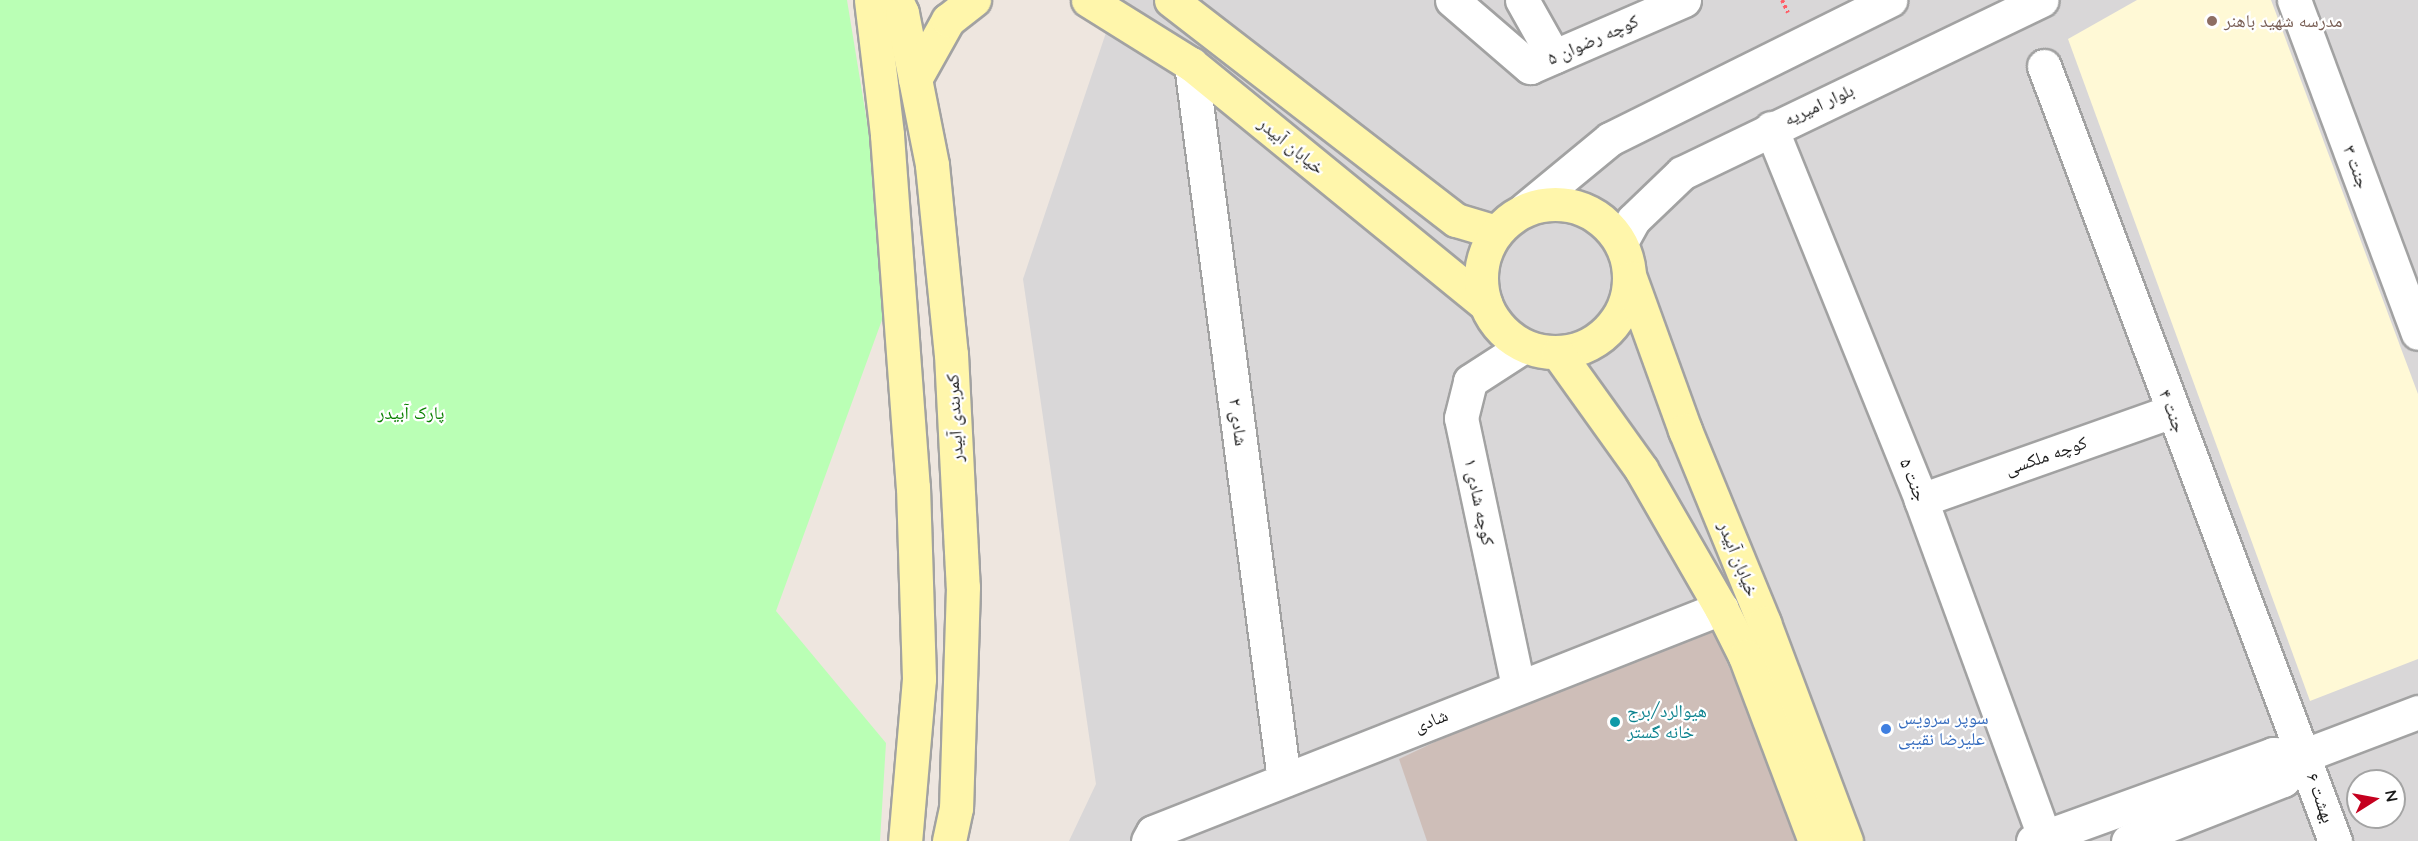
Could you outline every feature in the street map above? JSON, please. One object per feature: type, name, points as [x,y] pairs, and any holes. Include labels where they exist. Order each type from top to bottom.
[{"type":"main road","points":[[871,0],[887,135],[913,487],[919,678],[905,841]]},
{"type":"main road","name":"کمربندی آبیدر","points":[[896,0],[902,13],[932,165],[951,354],[963,587],[956,808],[949,841]]},
{"type":"main road","points":[[915,79],[948,20],[974,0]]},
{"type":"main road","name":"خیابان آبیدر","points":[[1088,0],[1191,64],[1485,304]]},
{"type":"main road","points":[[1171,0],[1456,220],[1496,232]]},
{"type":"main road","points":[[1547,203],[1569,204],[1590,211],[1608,224],[1621,242],[1630,278],[1626,300],[1616,321],[1601,338],[1580,349],[1558,353],[1524,346],[1508,336],[1494,321],[1485,304],[1480,280],[1484,255],[1496,232],[1509,219],[1525,209],[1547,203]]},
{"type":"main road","name":"خیابان آبیدر","points":[[1630,278],[1685,430],[1764,623],[1846,841]]},
{"type":"main road","name":"خیابان آبیدر","points":[[1558,353],[1641,470],[1721,608],[1744,656],[1815,841]]},
{"type":"street","name":"کوچه رضوان ۵","points":[[1452,0],[1530,67],[1684,0]]},
{"type":"street","points":[[1522,0],[1554,57]]},
{"type":"street","points":[[1525,209],[1610,139],[1890,0]]},
{"type":"street","name":"بلوار امیریه","points":[[1621,242],[1633,220],[1682,173],[1771,128],[2042,0]]},
{"type":"street","name":"جنت ۳","points":[[2294,0],[2418,333]]},
{"type":"street","name":"شادی ۲","points":[[1191,64],[1284,780]]},
{"type":"street","name":"جنت ۴","points":[[2044,66],[2172,411],[2305,755]]},
{"type":"street","name":"جنت ۵","points":[[1771,128],[1921,500],[2039,839]]},
{"type":"street","name":"کوچه شادی ۱","points":[[1518,686],[1461,418],[1470,381],[1524,346]]},
{"type":"street","name":"کوچه ملکسی","points":[[1921,500],[2172,411]]},
{"type":"street","name":"شادی","points":[[1148,841],[1153,832],[1518,686],[1721,608]]},
{"type":"street","points":[[2039,839],[2273,754],[2305,755],[2418,712]]},
{"type":"street","points":[[2128,841],[2283,780],[2305,755]]},
{"type":"street","name":"بهشت ۶","points":[[2305,755],[2335,841]]},
{"type":"shaded area","points":[[1117,0],[2418,0],[2418,841],[1069,841],[1096,784],[1023,279]]},
{"type":"shaded area","points":[[2137,0],[2271,0],[2418,394],[2418,659],[2310,701],[2068,39]]},
{"type":"green space","name":"پارک آبیدر","points":[[0,0],[847,0],[894,287],[776,611],[886,743],[880,841],[0,841]]},
{"type":"building","name":"هیوالرد/برج خانه گستر","points":[[1710,623],[1804,841],[1427,841],[1399,759],[1555,685]]},
{"type":"place","name":"مدرسه شهید باهنر","points":[[2212,21]]},
{"type":"place","name":"هیوالرد/برج خانه گستر","points":[[1615,722]]},
{"type":"place","name":"سوپر سرویس علیرضا نقیبی","points":[[1886,729]]}]
